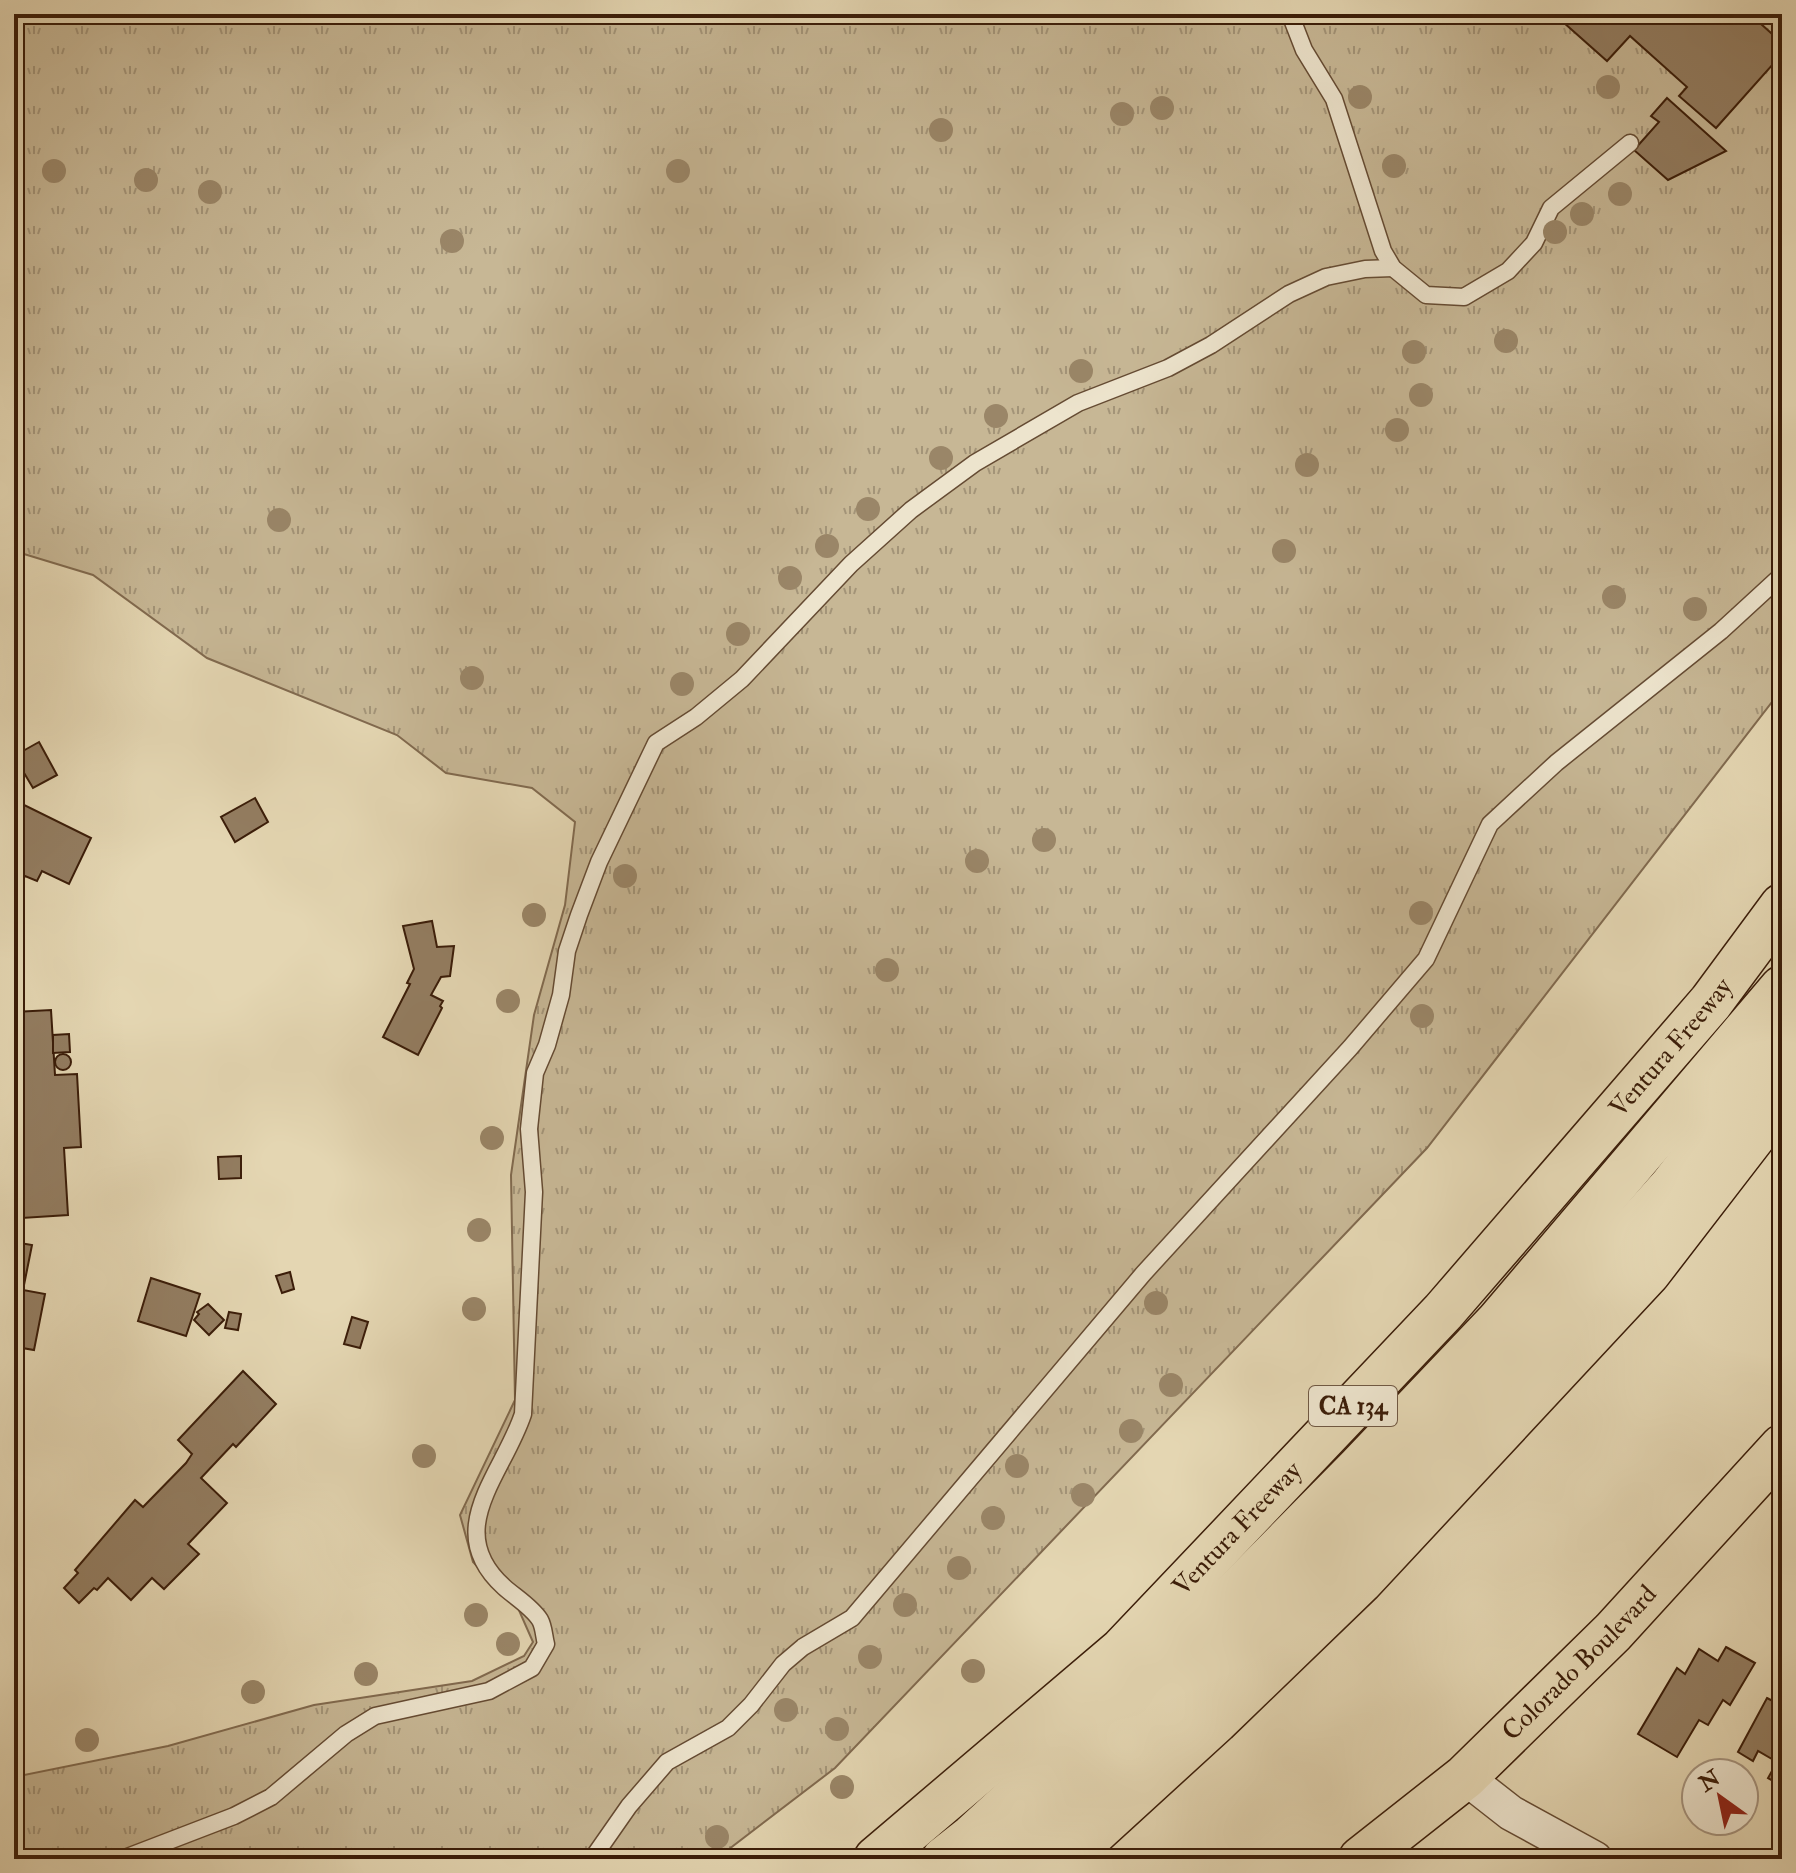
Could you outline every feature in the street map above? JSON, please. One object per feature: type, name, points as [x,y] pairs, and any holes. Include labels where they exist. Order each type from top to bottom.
[{"type":"main road","name":"Ventura Freeway","points":[[876,1859],[1122,1650],[1144,1627],[1443,1312],[1711,1002],[1782,906]]},
{"type":"main road","points":[[944,1859],[972,1837],[1216,1613],[1370,1457],[1498,1322],[1782,988]]},
{"type":"main road","points":[[1002,1859],[1091,1783],[1283,1603],[1493,1386],[1672,1186],[1782,1043]]},
{"type":"main road","points":[[1065,1859],[1216,1721],[1361,1581],[1648,1273],[1782,1099]]},
{"type":"main road","name":"Colorado Boulevard","points":[[1361,1859],[1465,1777],[1613,1632],[1782,1447]]},
{"type":"street","points":[[1465,1777],[1511,1813],[1595,1859]]},
{"type":"lane","points":[[1033,14],[1057,14]]},
{"type":"lane","points":[[1290,14],[1304,50],[1334,99],[1372,224],[1393,268],[1426,295],[1464,297],[1508,271],[1534,243],[1551,208],[1630,143]]},
{"type":"lane","points":[[122,1859],[234,1816],[271,1797],[346,1734],[375,1716],[489,1691],[532,1668],[546,1644],[541,1621],[481,1563],[475,1542],[477,1517],[515,1441],[523,1414],[534,1192],[529,1129],[535,1073],[547,1045],[561,995],[567,951],[579,915],[599,862],[656,743],[696,717],[742,679],[851,564],[911,510],[975,463],[1078,403],[1168,368],[1326,277],[1365,269],[1393,268]]},
{"type":"lane","points":[[592,1859],[629,1806],[667,1762],[728,1728],[751,1705],[783,1664],[803,1647],[852,1618],[1143,1274],[1350,1048],[1426,959],[1490,824],[1556,763],[1721,631],[1782,575]]},
{"type":"path","points":[[1468,1851],[1468,1859]]},
{"type":"green space","points":[[14,14],[1782,14],[1782,689],[1427,1148],[835,1768],[716,1859],[14,1859],[14,1777],[168,1746],[314,1705],[472,1681],[524,1656],[533,1642],[518,1608],[473,1562],[460,1515],[515,1400],[511,1175],[534,1015],[565,905],[575,822],[532,788],[446,773],[397,735],[207,658],[93,575],[14,551]]},
{"type":"building","points":[[1554,14],[1699,14],[1704,18],[1708,14],[1751,15],[1782,43],[1782,54],[1716,128],[1679,96],[1687,87],[1630,36],[1607,61]]},
{"type":"building","points":[[1667,98],[1726,151],[1668,180],[1634,150],[1659,122],[1651,116]]},
{"type":"building","points":[[39,742],[57,775],[33,788],[14,756]]},
{"type":"building","points":[[14,789],[22,804],[91,838],[69,884],[42,871],[37,881],[14,874]]},
{"type":"building","points":[[255,798],[268,822],[235,842],[221,817]]},
{"type":"building","points":[[432,921],[437,947],[454,946],[450,976],[441,977],[431,995],[443,1001],[442,1008],[418,1055],[383,1037],[410,984],[407,983],[414,969],[403,926]]},
{"type":"building","points":[[51,1010],[55,1075],[77,1074],[81,1147],[64,1148],[68,1215],[22,1218],[19,1115],[14,1115],[14,1012]]},
{"type":"building","points":[[69,1034],[70,1052],[53,1053],[53,1035]]},
{"type":"building","points":[[63,1054],[71,1062],[63,1070],[55,1062]]},
{"type":"building","points":[[241,1156],[241,1178],[219,1179],[218,1157]]},
{"type":"building","points":[[14,1242],[32,1245],[23,1290],[45,1294],[34,1350],[22,1348],[14,1388]]},
{"type":"building","points":[[290,1272],[294,1289],[282,1293],[276,1276]]},
{"type":"building","points":[[151,1278],[200,1294],[186,1336],[138,1321]]},
{"type":"building","points":[[208,1304],[224,1320],[209,1335],[194,1320],[199,1314],[197,1312]]},
{"type":"building","points":[[229,1312],[241,1314],[238,1330],[225,1328]]},
{"type":"building","points":[[352,1317],[368,1322],[360,1348],[344,1344]]},
{"type":"building","points":[[243,1371],[276,1404],[236,1447],[233,1444],[201,1478],[227,1503],[188,1544],[199,1554],[164,1589],[152,1578],[131,1600],[108,1578],[79,1603],[64,1588],[78,1573],[75,1570],[135,1500],[143,1507],[186,1463],[192,1454],[178,1440]]},
{"type":"building","points":[[1726,1647],[1755,1663],[1730,1705],[1723,1700],[1708,1725],[1699,1720],[1677,1757],[1638,1734],[1677,1668],[1685,1674],[1699,1649],[1718,1661]]},
{"type":"building","points":[[1767,1698],[1782,1706],[1782,1786],[1768,1778],[1777,1762],[1758,1751],[1755,1757],[1746,1757],[1738,1752]]}]
